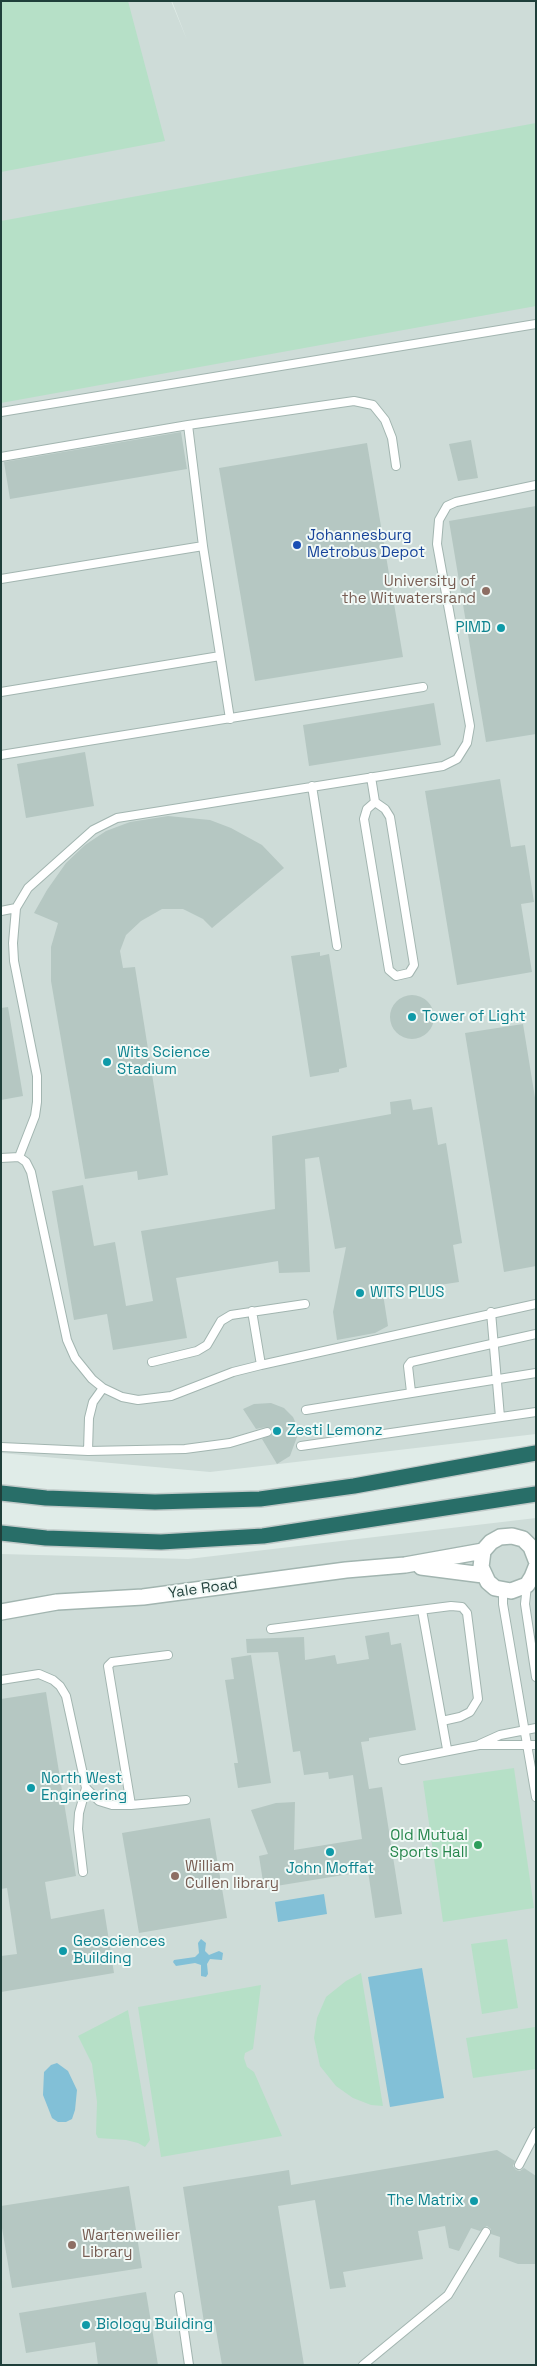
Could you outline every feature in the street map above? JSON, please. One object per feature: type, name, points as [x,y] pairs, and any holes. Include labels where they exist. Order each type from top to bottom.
[{"type":"highway","points":[[1,1493],[46,1498],[155,1502],[260,1499],[363,1484],[536,1453]]},
{"type":"highway","points":[[1,1533],[46,1538],[161,1542],[263,1536],[536,1494]]},
{"type":"street","points":[[534,1551],[517,1538],[500,1536],[490,1542],[483,1551],[481,1567],[483,1574],[495,1588],[503,1591],[512,1591],[527,1585],[536,1568]]},
{"type":"street","name":"Yale Road","points":[[1,1612],[56,1602],[143,1597],[346,1570],[405,1565],[483,1551]]},
{"type":"street","name":"Yale Road","points":[[405,1565],[483,1574]]},
{"type":"lane","points":[[1,412],[536,324]]},
{"type":"lane","points":[[1,457],[188,424],[354,401],[373,405],[385,420],[392,438],[396,466]]},
{"type":"lane","points":[[188,424],[203,546],[230,719]]},
{"type":"lane","points":[[19,1157],[35,1116],[37,1076],[14,962],[12,930],[16,908],[32,884],[93,830],[111,820],[128,815],[443,766],[463,753],[470,734],[437,544],[436,532],[441,512],[447,506],[469,498],[536,485]]},
{"type":"lane","points":[[1,579],[203,546]]},
{"type":"lane","points":[[1,692],[220,656]]},
{"type":"lane","points":[[1,755],[423,687]]},
{"type":"lane","points":[[371,777],[375,802],[385,809],[390,817],[414,965],[410,973],[396,976],[388,970],[364,819],[367,810],[375,802]]},
{"type":"lane","points":[[312,786],[337,946]]},
{"type":"lane","points":[[1,911],[16,908]]},
{"type":"lane","points":[[1,1158],[19,1157],[26,1162],[31,1172],[67,1340],[75,1358],[92,1380],[103,1388],[122,1397],[138,1400],[157,1399],[178,1394],[234,1372],[491,1312],[536,1304]]},
{"type":"lane","points":[[152,1362],[196,1351],[207,1345],[221,1322],[232,1315],[305,1304]]},
{"type":"lane","points":[[252,1311],[262,1365]]},
{"type":"lane","points":[[491,1312],[500,1417]]},
{"type":"lane","points":[[411,1392],[408,1366],[411,1362],[536,1334]]},
{"type":"lane","points":[[306,1410],[536,1373]]},
{"type":"lane","points":[[88,1451],[88,1418],[93,1402],[103,1388]]},
{"type":"lane","points":[[301,1446],[536,1412]]},
{"type":"lane","points":[[1,1447],[88,1451],[185,1450],[230,1443],[267,1432]]},
{"type":"lane","points":[[527,1585],[525,1604],[536,1677]]},
{"type":"lane","points":[[503,1591],[503,1604],[536,1797]]},
{"type":"lane","points":[[271,1629],[458,1606],[467,1614],[478,1699],[470,1712],[460,1717],[442,1721]]},
{"type":"lane","points":[[422,1610],[447,1749]]},
{"type":"lane","points":[[131,1805],[108,1666],[112,1662],[168,1655]]},
{"type":"lane","points":[[1,1680],[39,1674],[53,1680],[60,1686],[66,1696],[86,1788],[79,1813],[78,1829],[83,1872]]},
{"type":"lane","points":[[479,1744],[500,1735],[536,1728]]},
{"type":"lane","points":[[403,1760],[447,1749],[479,1744],[536,1745]]},
{"type":"lane","points":[[86,1788],[99,1801],[112,1805],[186,1800]]},
{"type":"lane","points":[[519,2164],[536,2132]]},
{"type":"lane","points":[[363,2365],[448,2295],[486,2232]]},
{"type":"lane","points":[[179,2296],[189,2365]]},
{"type":"shaded area","name":"University of the Witwatersrand","points":[[1,1],[171,1],[187,40],[172,1],[536,1],[536,1434],[210,1472],[1,1453]]},
{"type":"shaded area","points":[[536,1518],[536,2365],[1,2365],[1,1554],[188,1559]]},
{"type":"green space","points":[[1,1],[128,1],[165,141],[1,172]]},
{"type":"green space","points":[[536,123],[536,306],[1,403],[1,221]]},
{"type":"green space","name":"Old Mutual Sports Hall","points":[[514,1768],[534,1908],[443,1922],[423,1781]]},
{"type":"green space","points":[[507,1939],[518,2008],[482,2014],[471,1944]]},
{"type":"green space","points":[[361,1973],[383,2106],[371,2105],[353,2098],[336,2086],[320,2066],[314,2038],[317,2018],[326,1997],[346,1981]]},
{"type":"green space","points":[[261,1985],[253,2049],[245,2053],[244,2058],[247,2067],[254,2072],[282,2136],[161,2157],[138,2007]]},
{"type":"green space","points":[[128,2010],[150,2140],[145,2147],[126,2140],[98,2138],[96,2134],[97,2102],[92,2064],[78,2036]]},
{"type":"green space","points":[[535,2027],[536,2069],[473,2078],[466,2038]]},
{"type":"water","points":[[324,1894],[327,1914],[278,1922],[275,1902]]},
{"type":"water","points":[[201,1939],[206,1943],[205,1951],[209,1955],[219,1951],[223,1953],[222,1960],[210,1959],[207,1964],[208,1974],[206,1977],[201,1976],[201,1965],[195,1963],[176,1966],[173,1962],[174,1960],[195,1957],[199,1953],[198,1943]]},
{"type":"water","points":[[422,1968],[444,2098],[390,2107],[368,1977]]},
{"type":"water","points":[[57,2063],[68,2071],[77,2090],[72,2119],[66,2122],[58,2122],[52,2118],[43,2095],[44,2072],[51,2065]]},
{"type":"building","points":[[181,432],[187,469],[10,499],[4,462]]},
{"type":"building","points":[[471,440],[478,478],[458,481],[449,444]]},
{"type":"building","points":[[367,443],[403,657],[255,681],[219,468]]},
{"type":"building","name":"PIMD","points":[[536,506],[536,734],[486,742],[449,521]]},
{"type":"building","points":[[434,703],[441,745],[309,766],[303,725]]},
{"type":"building","points":[[85,752],[94,806],[26,818],[17,764]]},
{"type":"building","points":[[500,779],[511,847],[525,845],[534,902],[521,904],[532,972],[457,985],[425,791]]},
{"type":"building","name":"Wits Science Stadium","points":[[168,816],[210,820],[231,828],[262,845],[284,868],[212,928],[203,919],[183,909],[162,909],[141,921],[126,935],[120,951],[123,968],[135,967],[168,1175],[138,1180],[137,1171],[85,1179],[51,981],[51,947],[58,923],[34,913],[66,863],[85,845],[106,831],[130,822]]},
{"type":"building","points":[[320,952],[320,956],[329,954],[347,1067],[339,1069],[339,1072],[310,1077],[291,956]]},
{"type":"building","name":"Tower of Light","points":[[412,995],[424,999],[430,1005],[434,1017],[430,1029],[424,1035],[412,1039],[400,1035],[394,1029],[390,1017],[394,1005],[400,999]]},
{"type":"building","points":[[8,1007],[23,1096],[1,1100],[1,1008]]},
{"type":"building","points":[[523,1024],[536,1104],[536,1266],[504,1272],[465,1033]]},
{"type":"building","points":[[411,1099],[413,1110],[432,1107],[438,1145],[446,1143],[462,1243],[453,1245],[459,1282],[433,1286],[434,1297],[418,1299],[416,1289],[383,1294],[388,1326],[375,1333],[337,1340],[333,1312],[346,1247],[335,1249],[319,1157],[305,1159],[310,1272],[279,1273],[278,1261],[176,1278],[187,1338],[113,1350],[107,1314],[74,1320],[52,1191],[83,1185],[94,1246],[115,1242],[126,1306],[153,1301],[141,1231],[275,1209],[272,1136],[391,1114],[390,1102]]},
{"type":"building","name":"Zesti Lemonz","points":[[271,1403],[284,1408],[293,1417],[297,1426],[297,1437],[290,1456],[277,1464],[262,1439],[271,1435],[271,1428],[256,1429],[243,1409],[254,1404]]},
{"type":"building","points":[[389,1632],[391,1645],[401,1643],[416,1730],[369,1738],[369,1741],[361,1742],[369,1789],[382,1787],[402,1914],[375,1918],[368,1871],[264,1888],[259,1856],[268,1854],[251,1810],[276,1803],[295,1802],[294,1850],[362,1839],[353,1775],[329,1779],[328,1772],[304,1775],[300,1751],[293,1752],[278,1652],[247,1653],[246,1639],[304,1637],[305,1660],[335,1655],[337,1664],[369,1659],[365,1636]]},
{"type":"building","points":[[251,1655],[271,1783],[238,1788],[234,1763],[238,1763],[225,1680],[234,1679],[231,1658]]},
{"type":"building","points":[[46,1692],[76,1876],[45,1882],[51,1919],[104,1909],[114,1973],[1,1992],[1,1956],[17,1954],[7,1888],[1,1889],[1,1699]]},
{"type":"building","name":"William Cullen library","points":[[210,1818],[227,1918],[139,1933],[122,1833]]},
{"type":"building","points":[[497,2150],[515,2161],[513,2166],[516,2170],[520,2171],[524,2168],[536,2176],[536,2264],[518,2264],[499,2257],[500,2237],[491,2234],[491,2229],[487,2226],[480,2231],[471,2228],[459,2251],[449,2248],[445,2226],[418,2231],[423,2259],[343,2272],[346,2287],[330,2289],[315,2200],[278,2206],[304,2365],[222,2365],[215,2324],[205,2329],[183,2187],[289,2170],[291,2185]]},
{"type":"building","name":"Wartenweilier Library","points":[[129,2186],[142,2268],[12,2288],[1,2222],[1,2206]]},
{"type":"building","name":"Biology Building","points":[[146,2292],[158,2365],[98,2365],[95,2342],[26,2353],[19,2313]]},
{"type":"place","name":"Johannesburg Metrobus Depot","points":[[297,545]]},
{"type":"place","name":"University of the Witwatersrand","points":[[486,591]]},
{"type":"place","name":"PIMD","points":[[501,628]]},
{"type":"place","name":"Tower of Light","points":[[412,1017]]},
{"type":"place","name":"Wits Science Stadium","points":[[107,1062]]},
{"type":"place","name":"WITS PLUS","points":[[360,1293]]},
{"type":"place","name":"Zesti Lemonz","points":[[277,1431]]},
{"type":"place","name":"North West Engineering","points":[[31,1788]]},
{"type":"place","name":"Old Mutual Sports Hall","points":[[478,1845]]},
{"type":"place","name":"John Moffat","points":[[330,1852]]},
{"type":"place","name":"William Cullen library","points":[[175,1876]]},
{"type":"place","name":"Geosciences Building","points":[[63,1951]]},
{"type":"place","name":"The Matrix","points":[[474,2201]]},
{"type":"place","name":"Wartenweilier Library","points":[[72,2245]]},
{"type":"place","name":"Biology Building","points":[[86,2325]]}]
